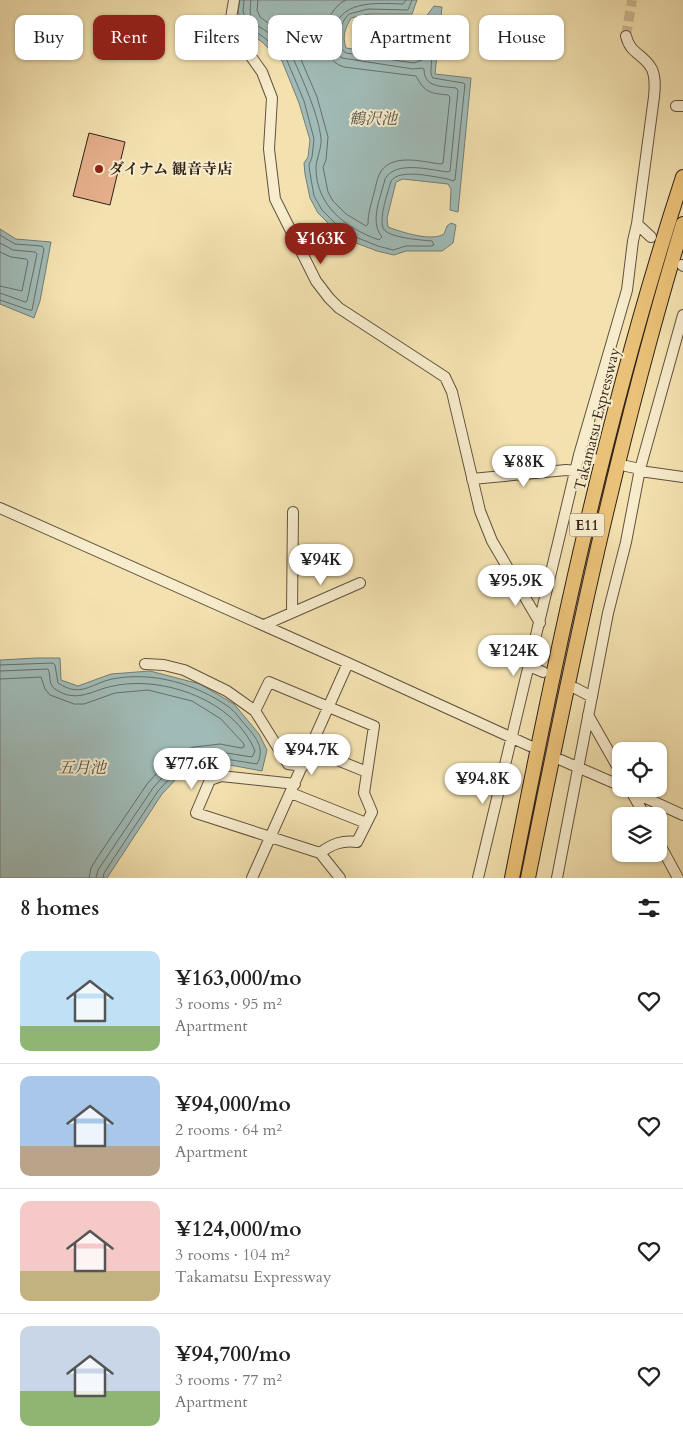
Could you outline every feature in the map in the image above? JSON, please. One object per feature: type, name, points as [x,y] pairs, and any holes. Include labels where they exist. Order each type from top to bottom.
[{"type":"highway","name":"Takamatsu Expressway","points":[[512,878],[578,564],[611,424],[652,275],[683,177]]},
{"type":"highway","name":"Takamatsu Expressway","points":[[528,878],[561,711],[626,427],[683,224]]},
{"type":"street","points":[[234,0],[230,24],[262,72],[272,98],[269,149],[275,199],[291,232],[316,281],[328,298],[339,308],[445,377],[452,392],[480,511],[492,541],[540,623]]},
{"type":"street","points":[[478,878],[575,471],[626,290],[632,241],[637,224],[655,81],[651,66],[628,46],[626,36]]},
{"type":"street","points":[[637,224],[651,237]]},
{"type":"street","points":[[558,878],[608,613],[626,542],[640,470],[683,315]]},
{"type":"street","points":[[579,456],[594,459]]},
{"type":"street","points":[[626,466],[683,477]]},
{"type":"street","points":[[472,479],[566,470],[575,471]]},
{"type":"street","points":[[0,508],[530,746]]},
{"type":"street","points":[[292,612],[293,512]]},
{"type":"street","points":[[264,625],[360,583]]},
{"type":"street","points":[[252,878],[348,663]]},
{"type":"street","points":[[145,664],[164,665],[184,670],[227,691],[255,711],[288,764],[303,766]]},
{"type":"street","points":[[529,666],[543,672]]},
{"type":"street","points":[[255,711],[269,682],[374,726],[364,793],[372,812],[357,842],[348,841],[334,844],[320,853]]},
{"type":"street","points":[[575,688],[592,697]]},
{"type":"street","points":[[588,715],[612,757]]},
{"type":"street","points":[[310,749],[367,772]]},
{"type":"street","points":[[561,760],[612,782]]},
{"type":"street","points":[[340,878],[320,853],[196,813],[210,780],[221,776],[293,788],[366,823]]},
{"type":"street","points":[[644,797],[683,815]]},
{"type":"street","points":[[667,858],[678,878]]},
{"type":"water","name":"鶴沢池","points":[[240,0],[417,0],[412,14],[352,15],[344,36],[345,44],[346,48],[352,49],[352,60],[436,60],[435,74],[471,78],[458,212],[450,210],[451,189],[448,184],[403,179],[396,182],[387,218],[388,227],[424,237],[444,234],[447,226],[451,223],[456,225],[453,243],[442,251],[406,251],[394,255],[356,243],[334,229],[318,213],[310,198],[305,174],[304,163],[308,157],[310,140],[299,103],[281,60],[342,60],[342,15],[268,15],[268,48],[258,39],[258,15],[239,15],[238,11]]},
{"type":"water","name":"鶴沢池","points":[[434,6],[442,7],[441,15],[427,15]]},
{"type":"water","points":[[0,229],[16,239],[51,242],[40,301],[34,318],[0,304]]},
{"type":"water","name":"五月池","points":[[60,658],[61,680],[78,686],[111,674],[150,671],[200,684],[234,704],[259,734],[267,750],[262,771],[219,763],[196,765],[179,776],[162,794],[107,878],[0,878],[0,660]]},
{"type":"building","name":"ダイナム 観音寺店","points":[[89,133],[125,142],[110,205],[73,196]]},
{"type":"tunnel","points":[[626,36],[632,0]]},
{"type":"place","name":"ダイナム 観音寺店","points":[[99,169]]}]
